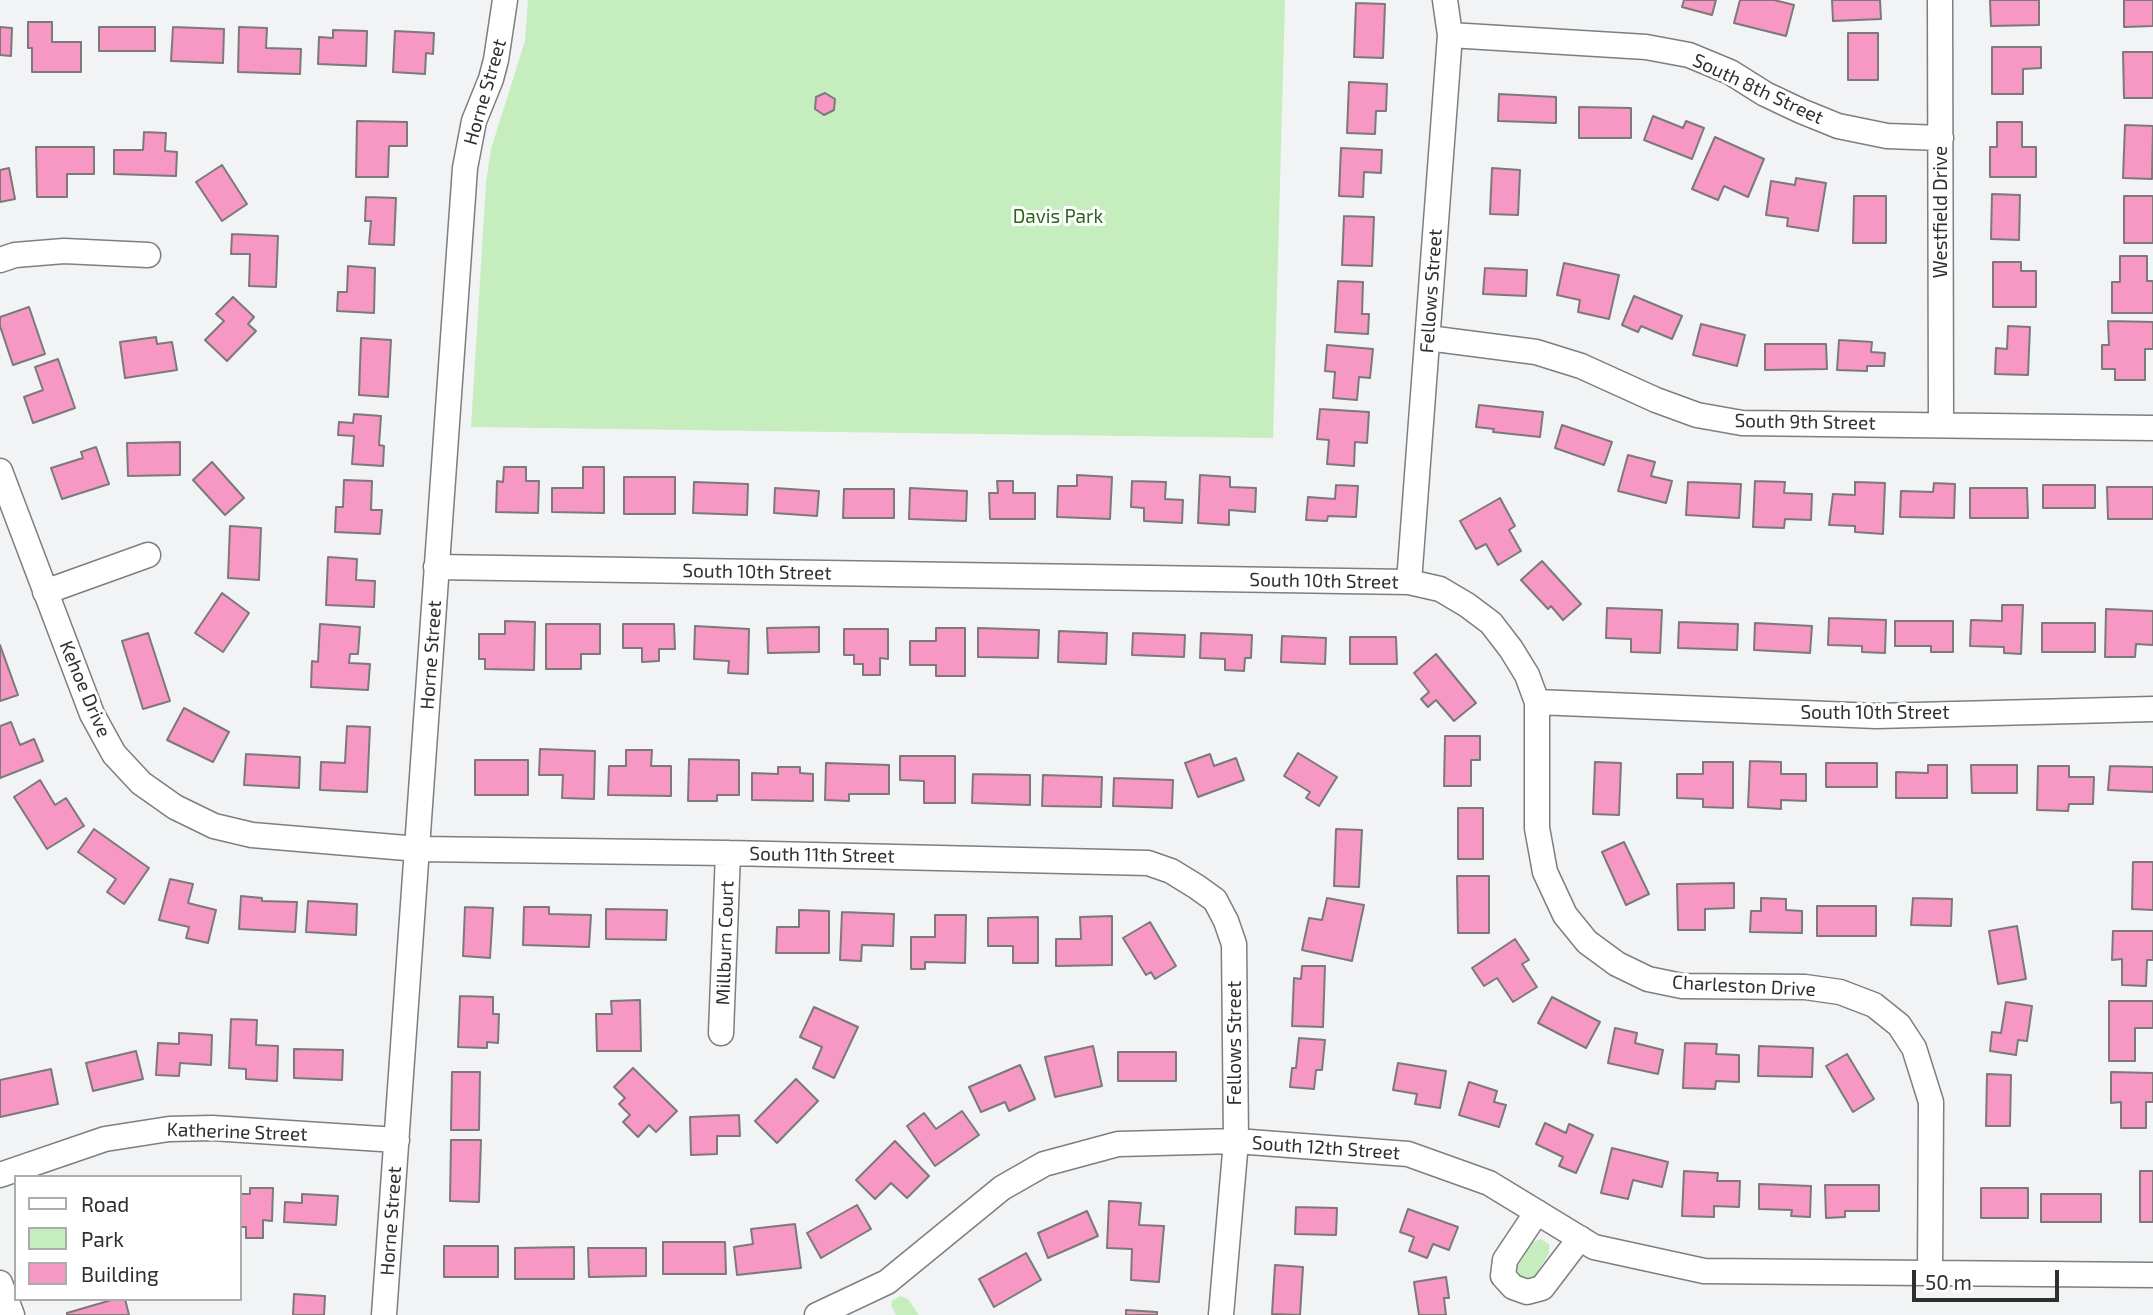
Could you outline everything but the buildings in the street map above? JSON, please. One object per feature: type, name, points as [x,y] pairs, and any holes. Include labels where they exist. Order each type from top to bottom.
[{"type":"street","name":"Horne Street","points":[[384,1315],[465,168],[474,121],[496,60],[505,0]]},
{"type":"street","name":"Fellows Street","points":[[1409,582],[1450,35],[1445,0]]},
{"type":"street","name":"Westfield Drive","points":[[1940,0],[1941,425]]},
{"type":"street","name":"South 8th Street","points":[[1450,35],[1646,47],[1689,55],[1730,72],[1765,94],[1838,126],[1887,136],[1941,138]]},
{"type":"street","points":[[0,260],[64,251],[148,255]]},
{"type":"street","name":"South 9th Street","points":[[1428,338],[1536,352],[1581,366],[1656,400],[1697,415],[1742,423],[2153,428]]},
{"type":"street","name":"Kehoe Drive","points":[[0,471],[92,714],[114,754],[141,783],[174,807],[214,826],[251,835],[418,849]]},
{"type":"street","points":[[45,592],[148,555]]},
{"type":"street","name":"South 10th Street","points":[[436,566],[1409,582],[1440,589],[1492,624],[1527,675],[1537,702],[1876,716],[2153,709]]},
{"type":"street","name":"Charleston Drive","points":[[1537,702],[1538,828],[1545,872],[1565,915],[1587,942],[1618,964],[1648,979],[1682,986],[1805,987],[1840,992],[1874,1005],[1899,1025],[1914,1048],[1931,1102],[1930,1274]]},
{"type":"street","name":"South 11th Street","points":[[418,849],[1148,863],[1171,871],[1215,901]]},
{"type":"street","name":"Millburn Court","points":[[721,1033],[728,853]]},
{"type":"street","name":"Fellows Street","points":[[1215,901],[1226,920],[1234,944],[1236,1141],[1221,1315]]},
{"type":"street","name":"Katherine Street","points":[[0,1175],[105,1139],[169,1129],[212,1128],[397,1140]]},
{"type":"street","name":"South 12th Street","points":[[817,1315],[887,1282],[1002,1188],[1044,1164],[1118,1144],[1236,1141],[1408,1154],[1489,1183],[1594,1247],[1704,1271],[2153,1275]]},
{"type":"street","points":[[1537,1212],[1505,1260],[1503,1276],[1513,1287],[1527,1292],[1542,1288],[1580,1238]]},
{"type":"street","points":[[0,1283],[12,1315]]},
{"type":"green space","name":"Davis Park","points":[[528,0],[1285,0],[1273,438],[471,427],[486,183],[491,149],[525,41]]},
{"type":"green space","points":[[1541,1239],[1549,1244],[1549,1253],[1535,1276],[1527,1280],[1522,1278],[1517,1270],[1518,1266],[1533,1242]]},
{"type":"green space","points":[[900,1296],[908,1299],[919,1315],[896,1315],[891,1305],[892,1301]]}]
